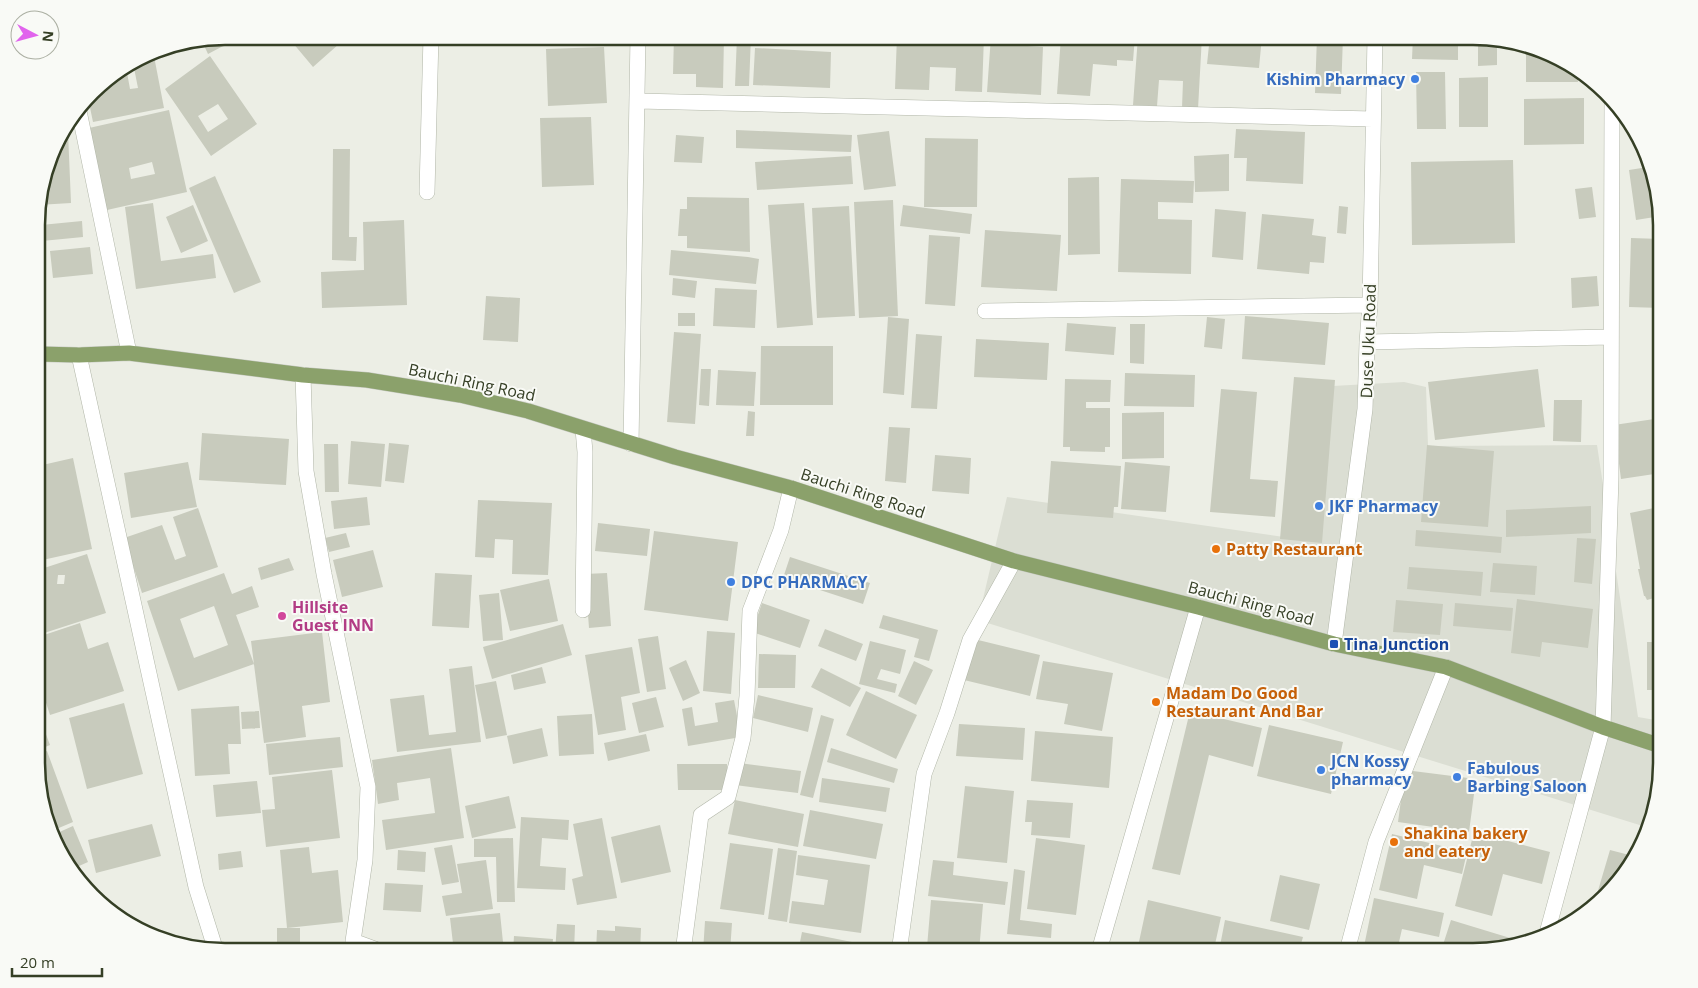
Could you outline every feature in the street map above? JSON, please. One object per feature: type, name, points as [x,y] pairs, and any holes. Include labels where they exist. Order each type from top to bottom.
[{"type":"main road","name":"Bauchi Ring Road","points":[[45,354],[129,353],[367,380],[460,394],[528,411],[631,444],[791,488],[1014,561],[1198,606],[1334,644],[1446,667],[1653,743]]},
{"type":"street","points":[[427,192],[431,45]]},
{"type":"street","points":[[631,444],[638,45]]},
{"type":"street","name":"Duse Uku Road","points":[[1334,644],[1365,409],[1370,305],[1376,45]]},
{"type":"street","points":[[638,101],[1373,119]]},
{"type":"street","points":[[1549,926],[1604,726],[1611,478],[1612,110]]},
{"type":"street","points":[[80,117],[129,353]]},
{"type":"street","points":[[985,311],[1370,305]]},
{"type":"street","points":[[1367,342],[1611,338]]},
{"type":"street","points":[[80,355],[196,887],[214,943]]},
{"type":"street","points":[[303,374],[306,471],[324,574],[368,787],[365,860],[353,941],[358,943]]},
{"type":"street","points":[[583,429],[585,452],[583,610]]},
{"type":"street","points":[[684,943],[701,815],[728,797],[743,738],[747,696],[750,611],[781,530],[791,488]]},
{"type":"street","points":[[900,943],[924,774],[947,713],[970,640],[1014,561]]},
{"type":"street","points":[[1102,943],[1198,606]]},
{"type":"street","points":[[1348,943],[1376,842],[1446,667]]},
{"type":"shaded area","points":[[1404,382],[1426,387],[1428,446],[1597,445],[1638,717],[1653,720],[1653,775],[1650,798],[1641,826],[978,620],[1007,497],[1319,542],[1333,386]]},
{"type":"building","points":[[225,45],[208,54],[204,46]]},
{"type":"building","points":[[295,45],[338,45],[313,67]]},
{"type":"building","points":[[674,45],[724,45],[723,88],[696,87],[696,74],[673,74]]},
{"type":"building","points":[[737,45],[751,45],[749,86],[735,86]]},
{"type":"building","points":[[897,45],[984,45],[982,92],[955,91],[956,68],[930,67],[929,90],[895,89]]},
{"type":"building","points":[[990,45],[1043,47],[1041,95],[987,92]]},
{"type":"building","points":[[1060,45],[1134,45],[1133,61],[1117,60],[1117,66],[1093,64],[1090,96],[1057,94]]},
{"type":"building","points":[[1137,45],[1202,45],[1198,109],[1182,108],[1183,81],[1159,80],[1157,106],[1133,105]]},
{"type":"building","points":[[1209,45],[1261,45],[1259,68],[1207,64]]},
{"type":"building","points":[[1317,45],[1343,45],[1341,94],[1315,93]]},
{"type":"building","points":[[1413,45],[1458,45],[1458,60],[1412,59]]},
{"type":"building","points":[[1478,45],[1497,47],[1497,65],[1478,66]]},
{"type":"building","points":[[604,47],[607,103],[548,106],[546,49]]},
{"type":"building","points":[[755,48],[831,52],[830,88],[753,85]]},
{"type":"building","points":[[1526,53],[1563,69],[1578,78],[1578,82],[1526,82]]},
{"type":"building","points":[[210,56],[257,124],[211,156],[165,89]],"holes":[[[218,104],[228,119],[208,132],[198,116]]]},
{"type":"building","points":[[155,60],[164,108],[93,122],[90,106],[115,82],[127,74],[130,89],[138,88],[134,69]]},
{"type":"building","points":[[1416,72],[1445,72],[1446,129],[1417,129]]},
{"type":"building","points":[[1488,77],[1488,127],[1459,127],[1459,78]]},
{"type":"building","points":[[1584,98],[1584,144],[1524,145],[1524,99]]},
{"type":"building","points":[[169,110],[187,192],[107,210],[89,128]],"holes":[[[152,162],[155,174],[131,179],[129,168]]]},
{"type":"building","points":[[591,117],[594,185],[542,187],[540,118]]},
{"type":"building","points":[[1236,129],[1305,132],[1303,184],[1246,181],[1247,158],[1234,158]]},
{"type":"building","points":[[736,130],[852,135],[851,152],[736,148]]},
{"type":"building","points":[[889,131],[896,186],[864,190],[857,135]]},
{"type":"building","points":[[676,135],[704,137],[702,163],[674,162]]},
{"type":"building","points":[[68,137],[71,203],[46,204],[51,178]]},
{"type":"building","points":[[925,138],[978,139],[977,207],[924,207]]},
{"type":"building","points":[[333,149],[350,149],[349,237],[357,237],[356,261],[332,260]]},
{"type":"building","points":[[1229,154],[1229,191],[1195,192],[1194,156]]},
{"type":"building","points":[[851,156],[853,184],[757,190],[755,162]]},
{"type":"building","points":[[1513,160],[1515,243],[1412,245],[1411,162]]},
{"type":"building","points":[[1643,168],[1650,190],[1653,217],[1636,220],[1629,170]]},
{"type":"building","points":[[215,176],[261,282],[234,293],[189,188]]},
{"type":"building","points":[[1099,177],[1100,254],[1068,255],[1068,178]]},
{"type":"building","points":[[1121,179],[1194,181],[1193,203],[1158,202],[1158,219],[1192,220],[1191,274],[1118,272]]},
{"type":"building","points":[[1592,187],[1596,217],[1579,219],[1575,189]]},
{"type":"building","points":[[687,197],[749,198],[750,252],[687,248],[687,236],[678,236],[680,209],[687,209]]},
{"type":"building","points":[[893,200],[898,316],[859,318],[854,202]]},
{"type":"building","points":[[153,203],[161,261],[213,254],[216,278],[136,289],[125,207]]},
{"type":"building","points":[[804,203],[813,325],[777,328],[768,205]]},
{"type":"building","points":[[193,205],[208,241],[181,253],[166,217]]},
{"type":"building","points":[[903,205],[972,214],[970,234],[900,226]]},
{"type":"building","points":[[849,206],[855,316],[817,318],[812,208]]},
{"type":"building","points":[[1339,206],[1348,207],[1346,234],[1337,233]]},
{"type":"building","points":[[1215,209],[1246,212],[1243,260],[1212,257]]},
{"type":"building","points":[[1262,214],[1314,219],[1312,235],[1326,237],[1324,263],[1310,262],[1309,274],[1257,269]]},
{"type":"building","points":[[404,220],[407,305],[322,308],[321,272],[364,270],[363,222]]},
{"type":"building","points":[[82,221],[83,237],[45,241],[45,225]]},
{"type":"building","points":[[985,230],[1061,235],[1057,291],[981,287]]},
{"type":"building","points":[[929,235],[960,237],[955,306],[925,304]]},
{"type":"building","points":[[1631,238],[1653,239],[1653,308],[1629,307]]},
{"type":"building","points":[[90,247],[93,274],[53,278],[50,251]]},
{"type":"building","points":[[671,250],[759,259],[756,284],[669,275]]},
{"type":"building","points":[[1597,276],[1599,306],[1572,308],[1571,278]]},
{"type":"building","points":[[673,278],[697,281],[695,298],[672,295]]},
{"type":"building","points":[[715,288],[757,290],[755,328],[713,326]]},
{"type":"building","points":[[486,296],[520,298],[518,342],[483,340]]},
{"type":"building","points":[[678,313],[695,313],[695,326],[678,326]]},
{"type":"building","points":[[1245,316],[1329,323],[1325,365],[1242,359]]},
{"type":"building","points":[[888,317],[909,319],[904,395],[883,393]]},
{"type":"building","points":[[1207,317],[1225,319],[1222,349],[1204,347]]},
{"type":"building","points":[[1067,323],[1116,327],[1114,355],[1065,351]]},
{"type":"building","points":[[1130,324],[1145,324],[1144,364],[1130,363]]},
{"type":"building","points":[[674,332],[701,334],[695,424],[667,422]]},
{"type":"building","points":[[916,334],[942,336],[937,409],[911,408]]},
{"type":"building","points":[[976,339],[1049,343],[1047,380],[974,377]]},
{"type":"building","points":[[761,346],[833,346],[833,405],[760,405]]},
{"type":"building","points":[[701,369],[711,369],[709,406],[699,405]]},
{"type":"building","points":[[1538,369],[1545,427],[1435,440],[1428,382]]},
{"type":"building","points":[[718,370],[756,372],[754,406],[716,405]]},
{"type":"building","points":[[1125,373],[1195,375],[1194,407],[1124,406]]},
{"type":"building","points":[[1294,377],[1335,380],[1322,543],[1280,539]]},
{"type":"building","points":[[1065,379],[1111,380],[1110,402],[1086,402],[1086,408],[1110,408],[1110,447],[1105,447],[1105,452],[1070,451],[1070,447],[1063,447]]},
{"type":"building","points":[[1221,389],[1257,392],[1250,479],[1278,481],[1275,517],[1210,512]]},
{"type":"building","points":[[1554,400],[1582,400],[1581,442],[1553,441]]},
{"type":"building","points":[[748,411],[755,412],[754,436],[746,436]]},
{"type":"building","points":[[1164,412],[1164,458],[1122,459],[1122,413]]},
{"type":"building","points":[[1653,419],[1653,474],[1621,479],[1614,425]]},
{"type":"building","points":[[889,427],[910,428],[906,483],[885,481]]},
{"type":"building","points":[[202,433],[289,439],[286,485],[199,480]]},
{"type":"building","points":[[351,441],[385,444],[381,487],[348,484]]},
{"type":"building","points":[[389,443],[409,445],[404,483],[385,481]]},
{"type":"building","points":[[324,444],[338,444],[339,492],[325,492]]},
{"type":"building","points":[[1427,445],[1494,451],[1488,527],[1421,522]]},
{"type":"building","points":[[935,455],[971,458],[969,494],[932,491]]},
{"type":"building","points":[[73,458],[92,549],[45,559],[45,464]]},
{"type":"building","points":[[1051,461],[1121,466],[1118,507],[1114,507],[1113,518],[1047,513]]},
{"type":"building","points":[[188,462],[197,507],[131,518],[124,473]]},
{"type":"building","points":[[1125,462],[1170,466],[1166,512],[1121,509]]},
{"type":"building","points":[[367,497],[370,525],[334,529],[331,501]]},
{"type":"building","points":[[478,500],[552,503],[548,575],[512,574],[513,540],[495,539],[494,558],[475,557]]},
{"type":"building","points":[[1591,506],[1591,533],[1506,537],[1506,510]]},
{"type":"building","points":[[198,508],[218,567],[142,593],[124,538],[162,525],[175,560],[186,556],[173,517]]},
{"type":"building","points":[[1653,508],[1653,598],[1647,600],[1644,596],[1638,569],[1640,569],[1630,513]]},
{"type":"building","points":[[598,523],[650,529],[647,556],[595,551]]},
{"type":"building","points":[[1416,530],[1502,537],[1501,553],[1415,546]]},
{"type":"building","points":[[654,531],[738,542],[728,621],[644,610]]},
{"type":"building","points":[[346,533],[350,547],[329,552],[325,538]]},
{"type":"building","points":[[1577,538],[1596,539],[1592,584],[1574,582]]},
{"type":"building","points":[[373,550],[383,587],[342,597],[333,560]]},
{"type":"building","points":[[87,554],[106,613],[45,633],[45,568]],"holes":[[[58,575],[65,575],[64,584],[57,584]]]},
{"type":"building","points":[[790,557],[870,583],[863,604],[783,578]]},
{"type":"building","points":[[289,558],[294,570],[261,580],[258,568]]},
{"type":"building","points":[[1493,563],[1537,566],[1535,595],[1490,592]]},
{"type":"building","points":[[1409,567],[1483,572],[1481,596],[1407,589]]},
{"type":"building","points":[[224,573],[232,594],[252,586],[259,607],[236,615],[254,664],[178,691],[147,601]],"holes":[[[214,606],[228,645],[194,658],[180,619]]]},
{"type":"building","points":[[435,573],[472,575],[469,628],[432,626]]},
{"type":"building","points":[[607,573],[611,626],[589,628],[585,574]]},
{"type":"building","points":[[549,579],[558,621],[510,631],[500,590]]},
{"type":"building","points":[[499,593],[503,640],[483,641],[479,595]]},
{"type":"building","points":[[1517,599],[1593,609],[1588,648],[1542,642],[1540,657],[1511,653]]},
{"type":"building","points":[[1396,600],[1443,604],[1440,635],[1393,632]]},
{"type":"building","points":[[762,603],[810,620],[800,648],[752,632]]},
{"type":"building","points":[[1455,603],[1513,608],[1511,631],[1453,626]]},
{"type":"building","points":[[883,615],[938,630],[929,661],[914,657],[919,639],[879,628]]},
{"type":"building","points":[[80,623],[88,649],[108,642],[124,691],[50,715],[45,700],[45,635]]},
{"type":"building","points":[[563,624],[572,655],[492,679],[483,647]]},
{"type":"building","points":[[825,629],[863,644],[856,661],[818,646]]},
{"type":"building","points":[[707,631],[735,633],[731,694],[703,691]]},
{"type":"building","points":[[322,632],[330,702],[302,706],[306,737],[264,743],[251,641]]},
{"type":"building","points":[[658,636],[666,689],[647,692],[638,639]]},
{"type":"building","points":[[974,639],[1040,655],[1030,696],[964,680]]},
{"type":"building","points":[[870,641],[906,650],[900,674],[881,669],[877,679],[897,684],[895,693],[859,684]]},
{"type":"building","points":[[1647,642],[1653,642],[1653,690],[1647,690]]},
{"type":"building","points":[[632,647],[640,693],[621,697],[626,730],[598,735],[585,655]]},
{"type":"building","points":[[759,654],[796,655],[795,688],[758,688]]},
{"type":"building","points":[[686,660],[700,693],[683,701],[669,668]]},
{"type":"building","points":[[914,661],[933,670],[916,705],[898,696]]},
{"type":"building","points":[[1043,661],[1113,673],[1102,731],[1064,724],[1068,704],[1036,699]]},
{"type":"building","points":[[472,666],[481,742],[397,752],[390,699],[424,695],[429,735],[456,732],[449,669]]},
{"type":"building","points":[[542,667],[546,683],[514,690],[511,675]]},
{"type":"building","points":[[821,668],[861,688],[850,707],[811,687]]},
{"type":"building","points":[[496,681],[507,735],[486,739],[475,685]]},
{"type":"building","points":[[866,691],[917,715],[896,759],[846,735]]},
{"type":"building","points":[[758,695],[813,708],[808,732],[753,718]]},
{"type":"building","points":[[656,697],[664,727],[639,733],[632,703]]},
{"type":"building","points":[[734,700],[741,737],[688,746],[682,709],[692,707],[695,726],[718,722],[715,703]]},
{"type":"building","points":[[124,703],[143,774],[87,789],[69,718]]},
{"type":"building","points":[[239,706],[241,744],[228,744],[230,774],[195,776],[191,709]]},
{"type":"building","points":[[259,711],[260,728],[242,729],[241,712]]},
{"type":"building","points":[[1190,711],[1262,728],[1253,767],[1209,755],[1180,875],[1152,869]]},
{"type":"building","points":[[592,714],[594,754],[559,756],[557,716]]},
{"type":"building","points":[[821,715],[834,719],[813,798],[800,795]]},
{"type":"building","points":[[959,724],[1025,728],[1023,760],[956,756]]},
{"type":"building","points":[[1269,725],[1343,742],[1331,794],[1257,776]]},
{"type":"building","points":[[542,728],[548,756],[513,764],[507,736]]},
{"type":"building","points":[[1035,731],[1113,737],[1109,788],[1031,781]]},
{"type":"building","points":[[45,732],[50,745],[45,747]]},
{"type":"building","points":[[646,734],[650,751],[608,761],[604,743]]},
{"type":"building","points":[[340,737],[343,767],[269,775],[266,744]]},
{"type":"building","points":[[451,748],[464,838],[386,850],[382,820],[435,813],[430,778],[397,783],[399,800],[378,804],[372,760]]},
{"type":"building","points":[[831,748],[898,769],[894,783],[827,762]]},
{"type":"building","points":[[47,751],[73,822],[58,828],[48,798],[45,775],[45,752]]},
{"type":"building","points":[[739,763],[801,771],[798,793],[735,785]]},
{"type":"building","points":[[677,764],[727,764],[727,790],[678,790]]},
{"type":"building","points":[[332,770],[340,838],[266,847],[262,810],[275,809],[272,777]]},
{"type":"building","points":[[1405,770],[1476,779],[1469,832],[1398,822]]},
{"type":"building","points":[[822,778],[890,788],[886,812],[819,802]]},
{"type":"building","points":[[257,781],[261,813],[216,817],[213,785]]},
{"type":"building","points":[[965,786],[1014,791],[1007,863],[957,858]]},
{"type":"building","points":[[509,796],[516,828],[472,838],[465,806]]},
{"type":"building","points":[[735,800],[804,814],[798,847],[728,834]]},
{"type":"building","points":[[1027,800],[1073,803],[1070,838],[1031,835],[1032,822],[1025,822]]},
{"type":"building","points":[[810,810],[883,824],[876,859],[803,846]]},
{"type":"building","points":[[521,817],[569,820],[568,840],[542,838],[540,866],[566,868],[565,890],[517,888]]},
{"type":"building","points":[[602,818],[617,898],[577,905],[572,879],[583,876],[573,824]]},
{"type":"building","points":[[152,824],[161,856],[96,873],[88,840]]},
{"type":"building","points":[[660,825],[671,872],[621,883],[611,837]]},
{"type":"building","points":[[73,826],[88,862],[78,867],[59,832]]},
{"type":"building","points":[[1474,832],[1550,852],[1542,884],[1503,874],[1492,916],[1455,906]]},
{"type":"building","points":[[1392,834],[1467,852],[1462,874],[1424,865],[1417,899],[1379,890]]},
{"type":"building","points":[[513,838],[515,902],[497,902],[496,857],[474,857],[474,839]]},
{"type":"building","points":[[1036,838],[1085,845],[1076,915],[1027,909]]},
{"type":"building","points":[[730,843],[773,849],[764,915],[720,909]]},
{"type":"building","points":[[452,845],[459,882],[442,885],[434,848]]},
{"type":"building","points":[[309,847],[312,873],[338,870],[343,922],[287,928],[280,850]]},
{"type":"building","points":[[778,848],[797,851],[787,922],[768,919]]},
{"type":"building","points":[[398,850],[426,852],[425,872],[397,870]]},
{"type":"building","points":[[1610,850],[1628,855],[1616,873],[1597,893]]},
{"type":"building","points":[[241,851],[243,867],[219,870],[218,854]]},
{"type":"building","points":[[798,855],[870,865],[861,933],[789,923],[792,901],[824,905],[828,880],[796,875]]},
{"type":"building","points":[[486,860],[493,909],[446,916],[442,896],[462,893],[457,864]]},
{"type":"building","points":[[933,860],[954,862],[953,875],[1008,882],[1005,905],[928,896]]},
{"type":"building","points":[[1014,869],[1025,871],[1020,920],[1052,924],[1051,938],[1007,934]]},
{"type":"building","points":[[1280,875],[1320,884],[1309,930],[1270,921]]},
{"type":"building","points":[[385,883],[423,885],[421,912],[383,910]]},
{"type":"building","points":[[1374,898],[1444,913],[1439,937],[1402,929],[1399,943],[1365,943]]},
{"type":"building","points":[[931,900],[983,904],[980,943],[927,943]]},
{"type":"building","points":[[1148,900],[1221,917],[1215,943],[1139,943]]},
{"type":"building","points":[[500,913],[503,943],[453,943],[450,918]]},
{"type":"building","points":[[1225,920],[1303,937],[1301,943],[1221,943]]},
{"type":"building","points":[[1451,920],[1513,939],[1485,943],[1444,943]]},
{"type":"building","points":[[705,921],[732,923],[731,943],[704,943]]},
{"type":"building","points":[[557,924],[575,925],[574,943],[556,943]]},
{"type":"building","points":[[615,926],[641,928],[640,943],[596,943],[597,930],[615,931]]},
{"type":"building","points":[[277,928],[300,928],[300,943],[277,943]]},
{"type":"building","points":[[802,932],[857,943],[800,943]]},
{"type":"building","points":[[514,936],[553,939],[553,943],[514,943]]},
{"type":"place","name":"Kishim Pharmacy","points":[[1415,79]]},
{"type":"place","name":"JKF Pharmacy","points":[[1319,506]]},
{"type":"place","name":"Patty Restaurant","points":[[1216,549]]},
{"type":"place","name":"DPC PHARMACY","points":[[731,582]]},
{"type":"place","name":"Hillsite Guest INN","points":[[282,616]]},
{"type":"place","name":"Tina Junction","points":[[1334,644]]},
{"type":"place","name":"Madam Do Good Restaurant And Bar","points":[[1156,702]]},
{"type":"place","name":"JCN Kossy pharmacy","points":[[1321,770]]},
{"type":"place","name":"Fabulous Barbing Saloon","points":[[1457,777]]},
{"type":"place","name":"Shakina bakery and eatery","points":[[1394,842]]}]
